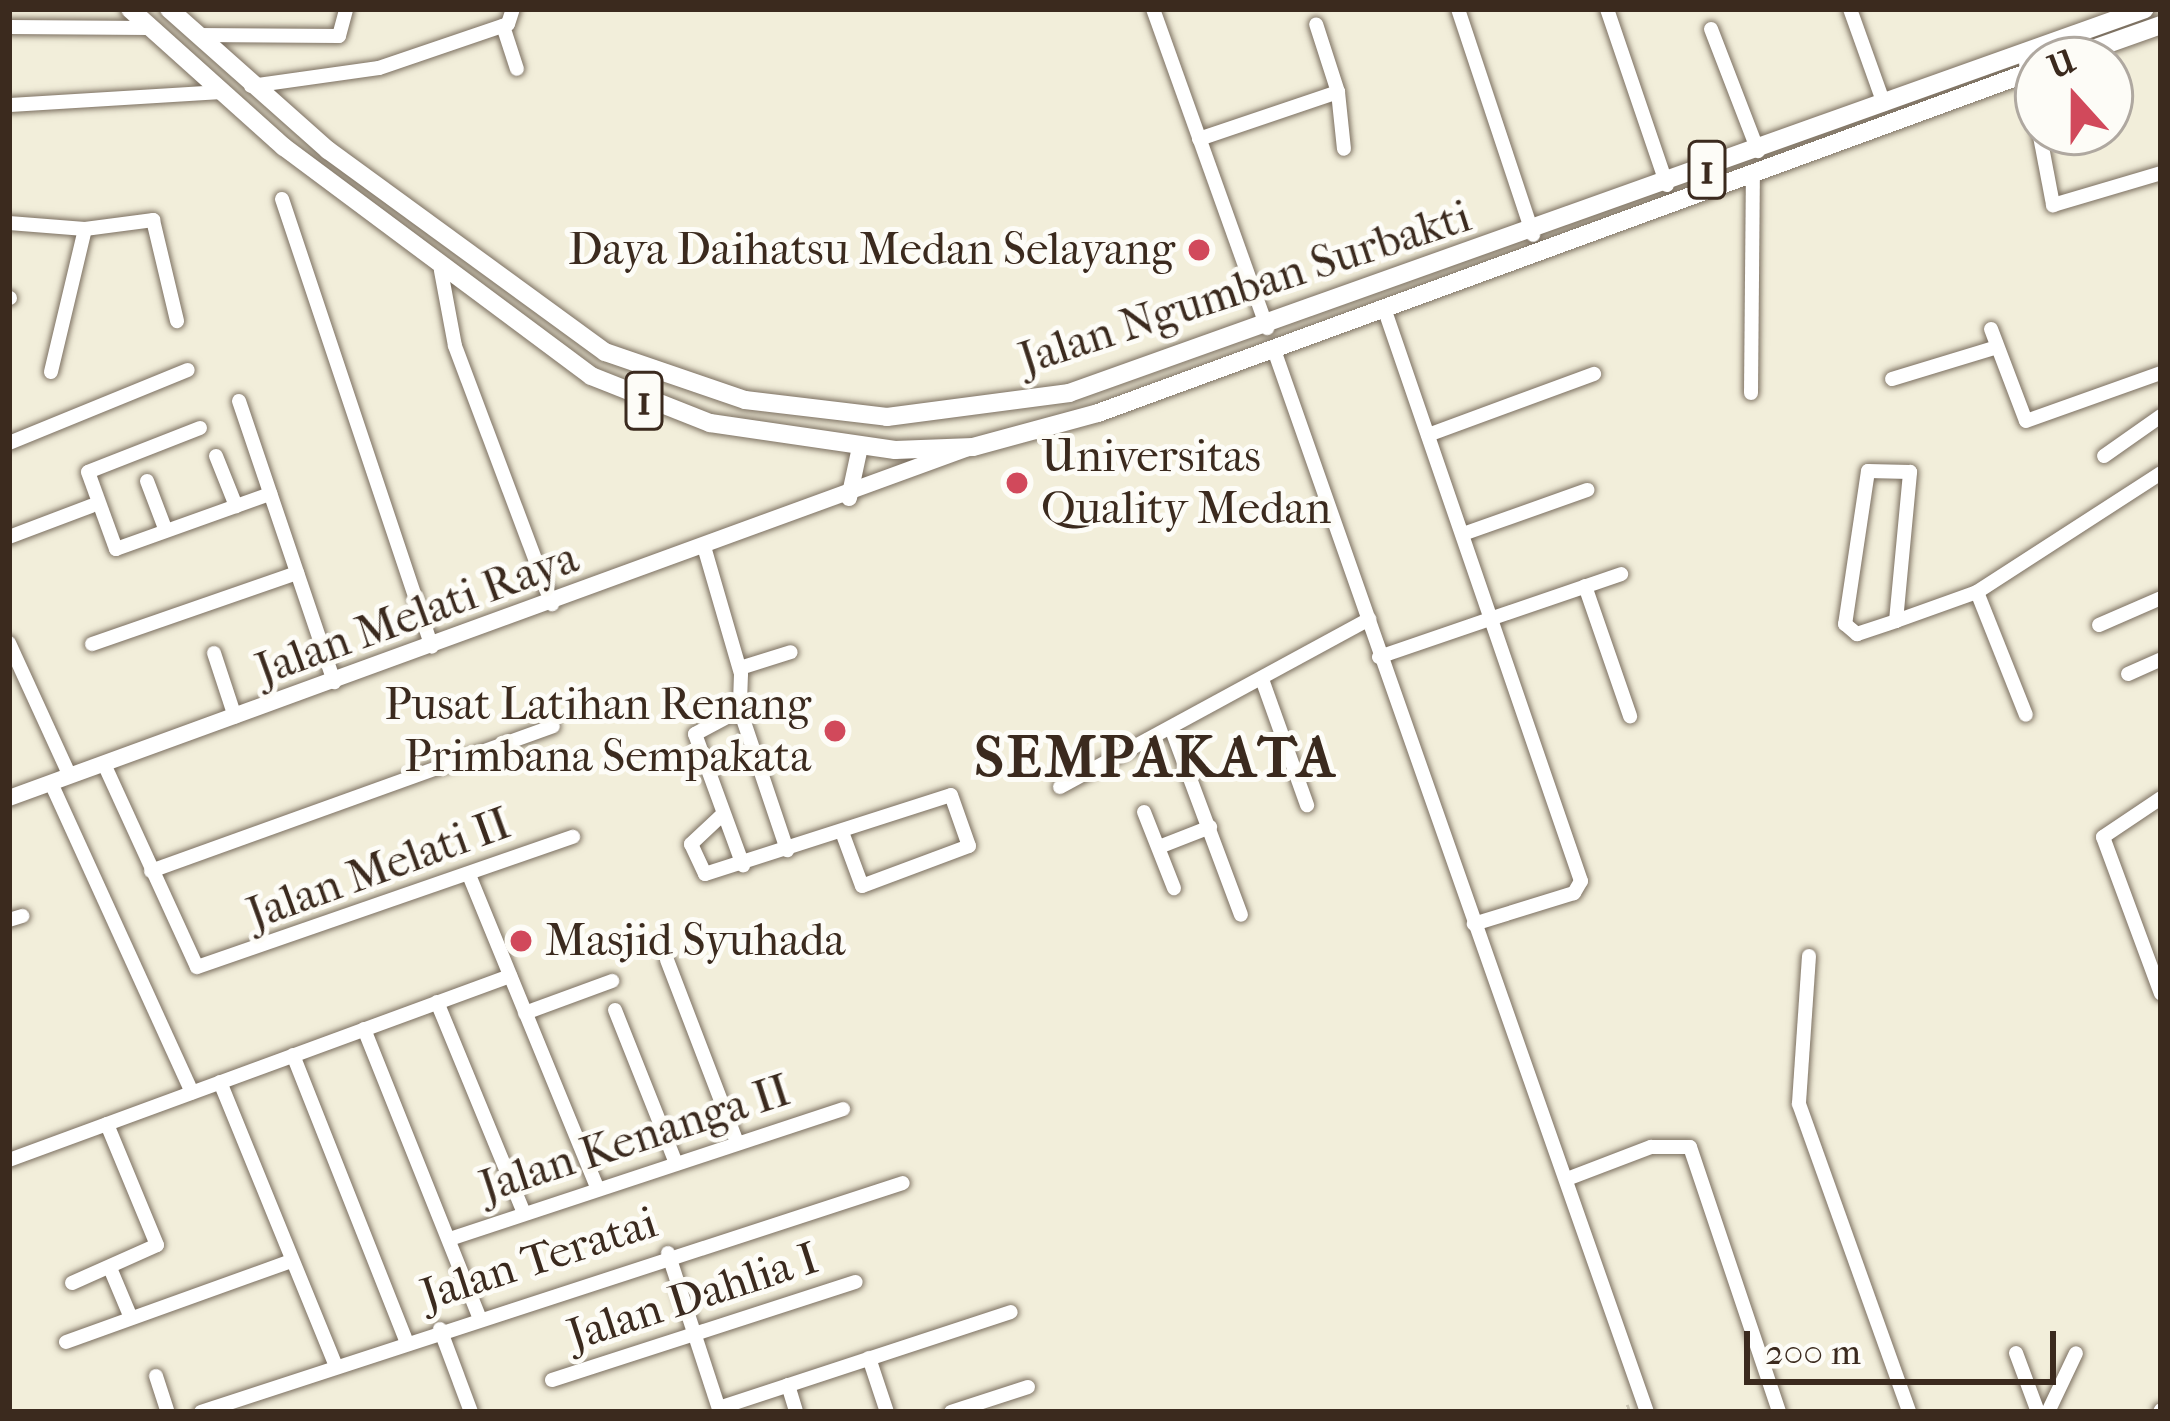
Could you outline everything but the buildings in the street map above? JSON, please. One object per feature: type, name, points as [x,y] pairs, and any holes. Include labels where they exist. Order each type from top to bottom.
[{"type":"highway","name":"Jalan Ngumban Surbakti","points":[[130,9],[219,92],[449,276],[591,376],[651,404],[860,447],[973,447],[1884,104],[2014,68]]},
{"type":"highway","name":"Jalan Ngumban Surbakti","points":[[169,9],[250,86],[472,263],[671,382],[814,411],[976,411],[1070,393],[1384,308],[2014,70]]},
{"type":"highway","name":"Jalan Ngumban Surbakti","points":[[2089,36],[2145,9]]},
{"type":"highway","points":[[2130,36],[2161,25]]},
{"type":"highway","points":[[449,276],[472,263]]},
{"type":"main road","points":[[849,498],[860,447]]},
{"type":"main road","name":"Jalan Melati Raya","points":[[9,798],[849,498],[973,447]]},
{"type":"street","points":[[197,35],[339,36],[346,9]]},
{"type":"street","points":[[250,86],[361,73],[503,26],[513,9]]},
{"type":"street","points":[[1153,9],[1567,1179],[1641,1410]]},
{"type":"street","points":[[1458,9],[1533,235]]},
{"type":"street","points":[[1607,9],[1667,185]]},
{"type":"street","points":[[1850,9],[1884,104]]},
{"type":"street","points":[[1316,24],[1338,92],[1344,149]]},
{"type":"street","points":[[503,26],[517,69]]},
{"type":"street","points":[[9,27],[149,28]]},
{"type":"street","points":[[1711,29],[1758,151]]},
{"type":"street","points":[[9,105],[219,92]]},
{"type":"street","points":[[1199,139],[1338,92]]},
{"type":"street","points":[[2046,156],[2054,205],[2161,173]]},
{"type":"street","points":[[1751,393],[1753,172]]},
{"type":"street","points":[[282,199],[432,647]]},
{"type":"street","points":[[9,223],[85,229],[153,220],[177,320]]},
{"type":"street","points":[[51,372],[85,229]]},
{"type":"street","points":[[449,276],[455,346],[552,604]]},
{"type":"street","points":[[1384,308],[1581,880],[1574,893],[1474,924]]},
{"type":"street","points":[[1991,329],[2031,422],[2161,373]]},
{"type":"street","points":[[1892,379],[1997,347]]},
{"type":"street","points":[[9,443],[188,370]]},
{"type":"street","points":[[1428,435],[1594,374]]},
{"type":"street","points":[[239,400],[334,682]]},
{"type":"street","points":[[2104,456],[2161,416]]},
{"type":"street","points":[[200,428],[88,472],[116,549],[270,494]]},
{"type":"street","points":[[216,456],[236,506]]},
{"type":"street","points":[[1896,621],[1910,472],[1902,466],[1861,478],[1845,624],[1857,634],[1896,621],[1977,592],[2161,473]]},
{"type":"street","points":[[147,481],[166,531]]},
{"type":"street","points":[[1463,534],[1587,490]]},
{"type":"street","points":[[9,537],[92,506]]},
{"type":"street","points":[[705,550],[740,668],[740,710],[787,850]]},
{"type":"street","points":[[92,644],[297,573]]},
{"type":"street","points":[[1379,657],[1621,574]]},
{"type":"street","points":[[1586,586],[1630,716]]},
{"type":"street","points":[[1977,592],[2026,715]]},
{"type":"street","points":[[2099,625],[2161,598]]},
{"type":"street","points":[[1060,787],[1173,733],[1369,619]]},
{"type":"street","points":[[9,643],[70,776]]},
{"type":"street","points":[[740,668],[791,652]]},
{"type":"street","points":[[214,653],[235,717]]},
{"type":"street","points":[[2128,674],[2161,659]]},
{"type":"street","points":[[1263,682],[1307,805]]},
{"type":"street","points":[[740,710],[695,734],[743,865]]},
{"type":"street","points":[[104,764],[151,871],[553,726]]},
{"type":"street","points":[[1173,733],[1241,915]]},
{"type":"street","points":[[51,783],[192,1092]]},
{"type":"street","points":[[723,814],[691,844],[692,857],[705,874],[952,795],[969,846],[862,886],[842,832]]},
{"type":"street","points":[[2161,798],[2103,837],[2161,994]]},
{"type":"street","points":[[1144,812],[1174,888]]},
{"type":"street","points":[[1159,847],[1210,826]]},
{"type":"street","name":"Jalan Melati II","points":[[151,871],[181,950],[208,966],[573,837]]},
{"type":"street","points":[[469,875],[597,1187]]},
{"type":"street","points":[[1809,956],[1799,1104],[1909,1412]]},
{"type":"street","points":[[667,960],[736,1140]]},
{"type":"street","points":[[9,1160],[510,976]]},
{"type":"street","points":[[525,1013],[612,981]]},
{"type":"street","points":[[437,1002],[524,1213]]},
{"type":"street","points":[[615,1010],[675,1161]]},
{"type":"street","points":[[364,1029],[479,1316]]},
{"type":"street","points":[[293,1055],[406,1340]]},
{"type":"street","points":[[220,1082],[335,1364]]},
{"type":"street","name":"Jalan Kenanga II","points":[[450,1239],[736,1140],[844,1109]]},
{"type":"street","points":[[72,1283],[158,1245],[107,1124]]},
{"type":"street","points":[[1567,1179],[1651,1147],[1690,1147],[1779,1412]]},
{"type":"street","name":"Jalan Teratai","points":[[201,1412],[668,1253],[903,1183]]},
{"type":"street","points":[[668,1253],[720,1410],[1012,1312]]},
{"type":"street","points":[[66,1342],[291,1261]]},
{"type":"street","points":[[110,1268],[130,1318]]},
{"type":"street","name":"Jalan Dahlia I","points":[[552,1380],[856,1282]]},
{"type":"street","points":[[440,1329],[468,1411]]},
{"type":"street","points":[[2048,1412],[2076,1352]]},
{"type":"street","points":[[2016,1353],[2038,1412]]},
{"type":"street","points":[[869,1358],[887,1412]]},
{"type":"street","points":[[156,1376],[168,1412]]},
{"type":"street","points":[[788,1385],[796,1412]]},
{"type":"street","points":[[951,1412],[1028,1387]]},
{"type":"place","name":"Daya Daihatsu Medan Selayang","points":[[1199,250]]},
{"type":"place","name":"Universitas Quality Medan","points":[[1017,483]]},
{"type":"place","name":"Pusat Latihan Renang Primbana Sempakata","points":[[835,731]]},
{"type":"place","name":"Masjid Syuhada","points":[[521,941]]},
{"type":"district","name":"SEMPAKATA","points":[[1156,758]]}]
